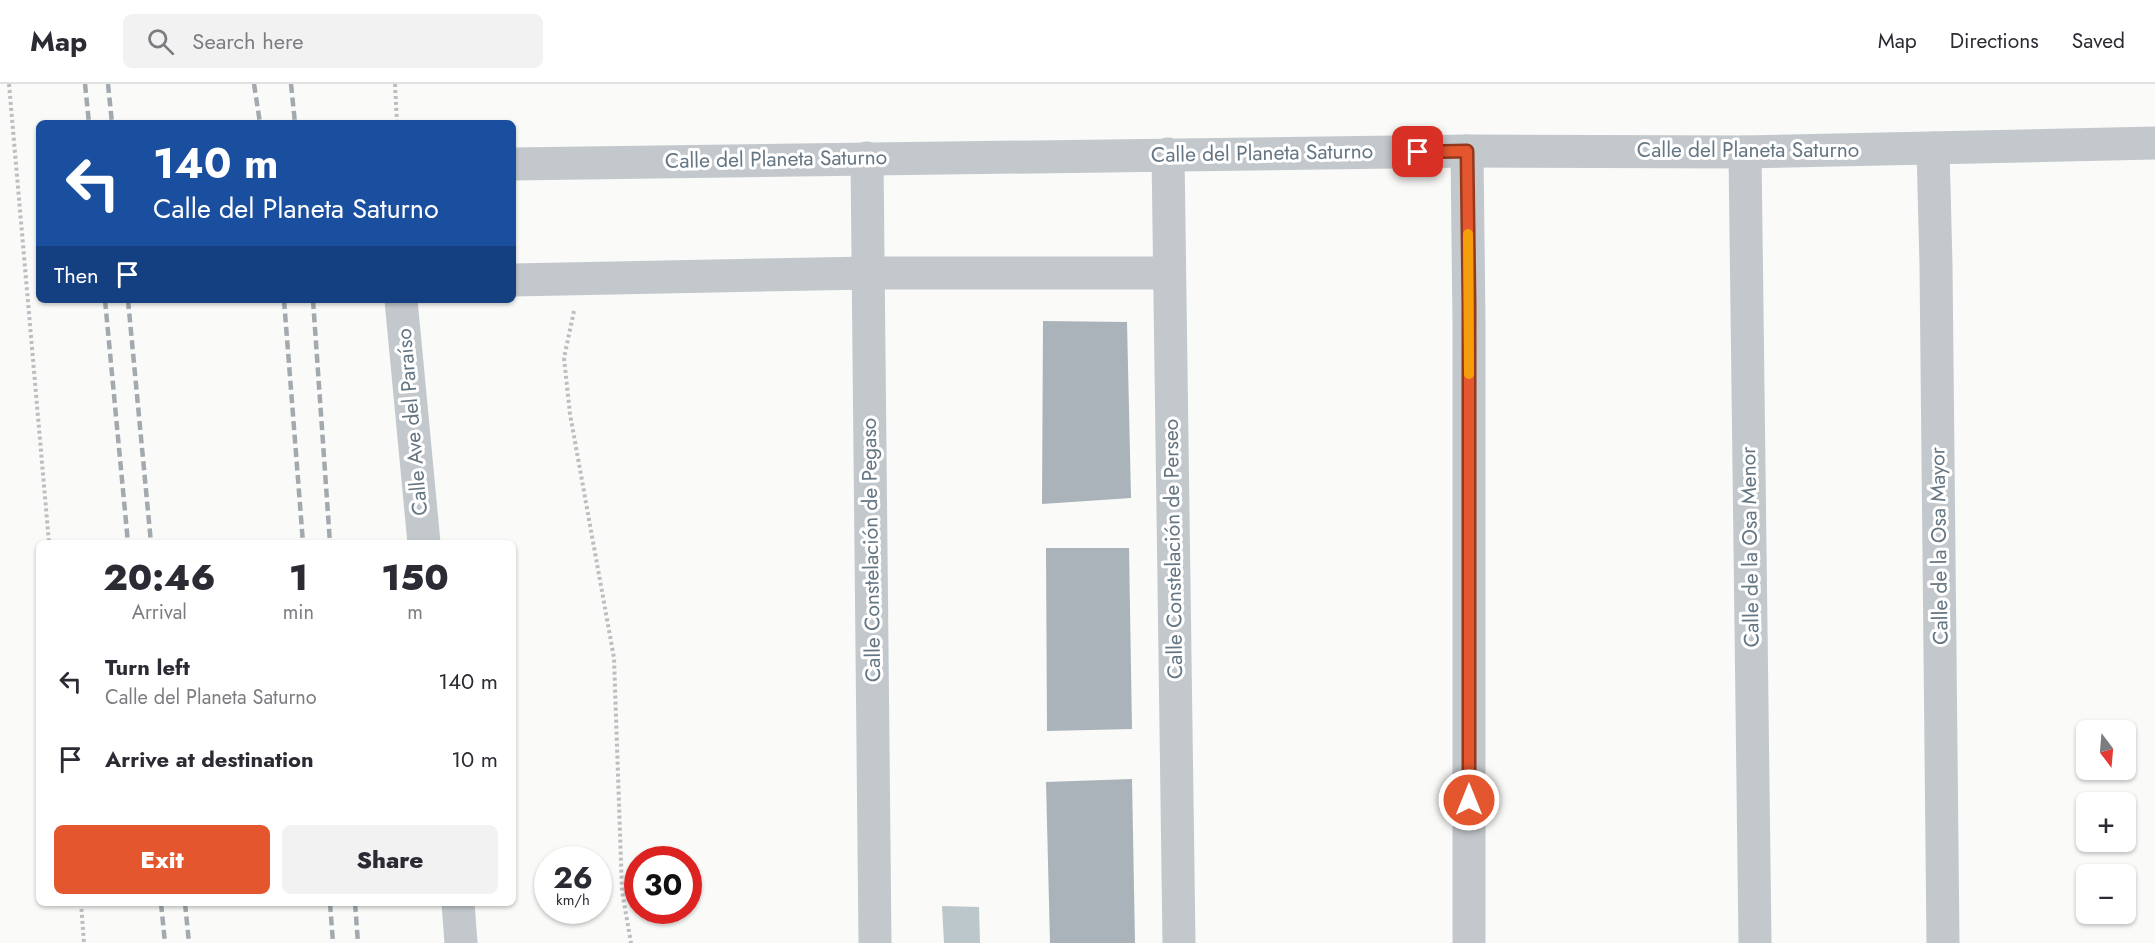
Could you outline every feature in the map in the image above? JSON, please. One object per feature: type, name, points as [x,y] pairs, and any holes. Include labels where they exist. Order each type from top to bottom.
[{"type":"street","name":"Calle del Planeta Saturno","points":[[516,164],[1467,151],[1745,152],[2155,143]]},
{"type":"street","name":"Calle de la Osa Mayor","points":[[1933,148],[1942,943]]},
{"type":"street","points":[[1467,151],[1469,943]]},
{"type":"street","name":"Calle de la Osa Menor","points":[[1745,152],[1755,943]]},
{"type":"street","name":"Calle Constelación de Perseo","points":[[1168,154],[1179,943]]},
{"type":"street","name":"Calle Constelación de Pegaso","points":[[867,158],[875,943]]},
{"type":"street","points":[[516,280],[868,273],[1169,273]]},
{"type":"street","name":"Calle Ave del Paraíso","points":[[401,303],[424,540]]},
{"type":"street","points":[[458,906],[461,943]]},
{"type":"path","points":[[9,84],[49,540]]},
{"type":"path","points":[[394,84],[397,120]]},
{"type":"path","points":[[580,279],[564,358],[570,414],[614,658],[622,891],[631,943]]},
{"type":"path","points":[[81,906],[84,943]]},
{"type":"shaded area","points":[[942,906],[979,907],[980,943],[944,943]]},
{"type":"building","points":[[1043,321],[1127,322],[1131,498],[1042,504]]},
{"type":"building","points":[[1046,548],[1129,548],[1132,729],[1047,731]]},
{"type":"building","points":[[1132,779],[1135,943],[1050,943],[1046,782]]},
{"type":"railway","points":[[85,84],[89,120]]},
{"type":"railway","points":[[108,84],[112,120]]},
{"type":"railway","points":[[254,84],[260,120]]},
{"type":"railway","points":[[291,84],[295,120]]},
{"type":"railway","points":[[105,303],[128,540]]},
{"type":"railway","points":[[128,303],[151,540]]},
{"type":"railway","points":[[284,303],[303,540]]},
{"type":"railway","points":[[313,303],[330,540]]},
{"type":"railway","points":[[161,906],[165,943]]},
{"type":"railway","points":[[185,906],[189,943]]},
{"type":"railway","points":[[330,906],[333,943]]},
{"type":"railway","points":[[355,906],[358,943]]},
{"type":"slow traffic","points":[[1468,234],[1469,374]]},
{"type":"route","points":[[1418,152],[1467,151],[1469,800]]}]
